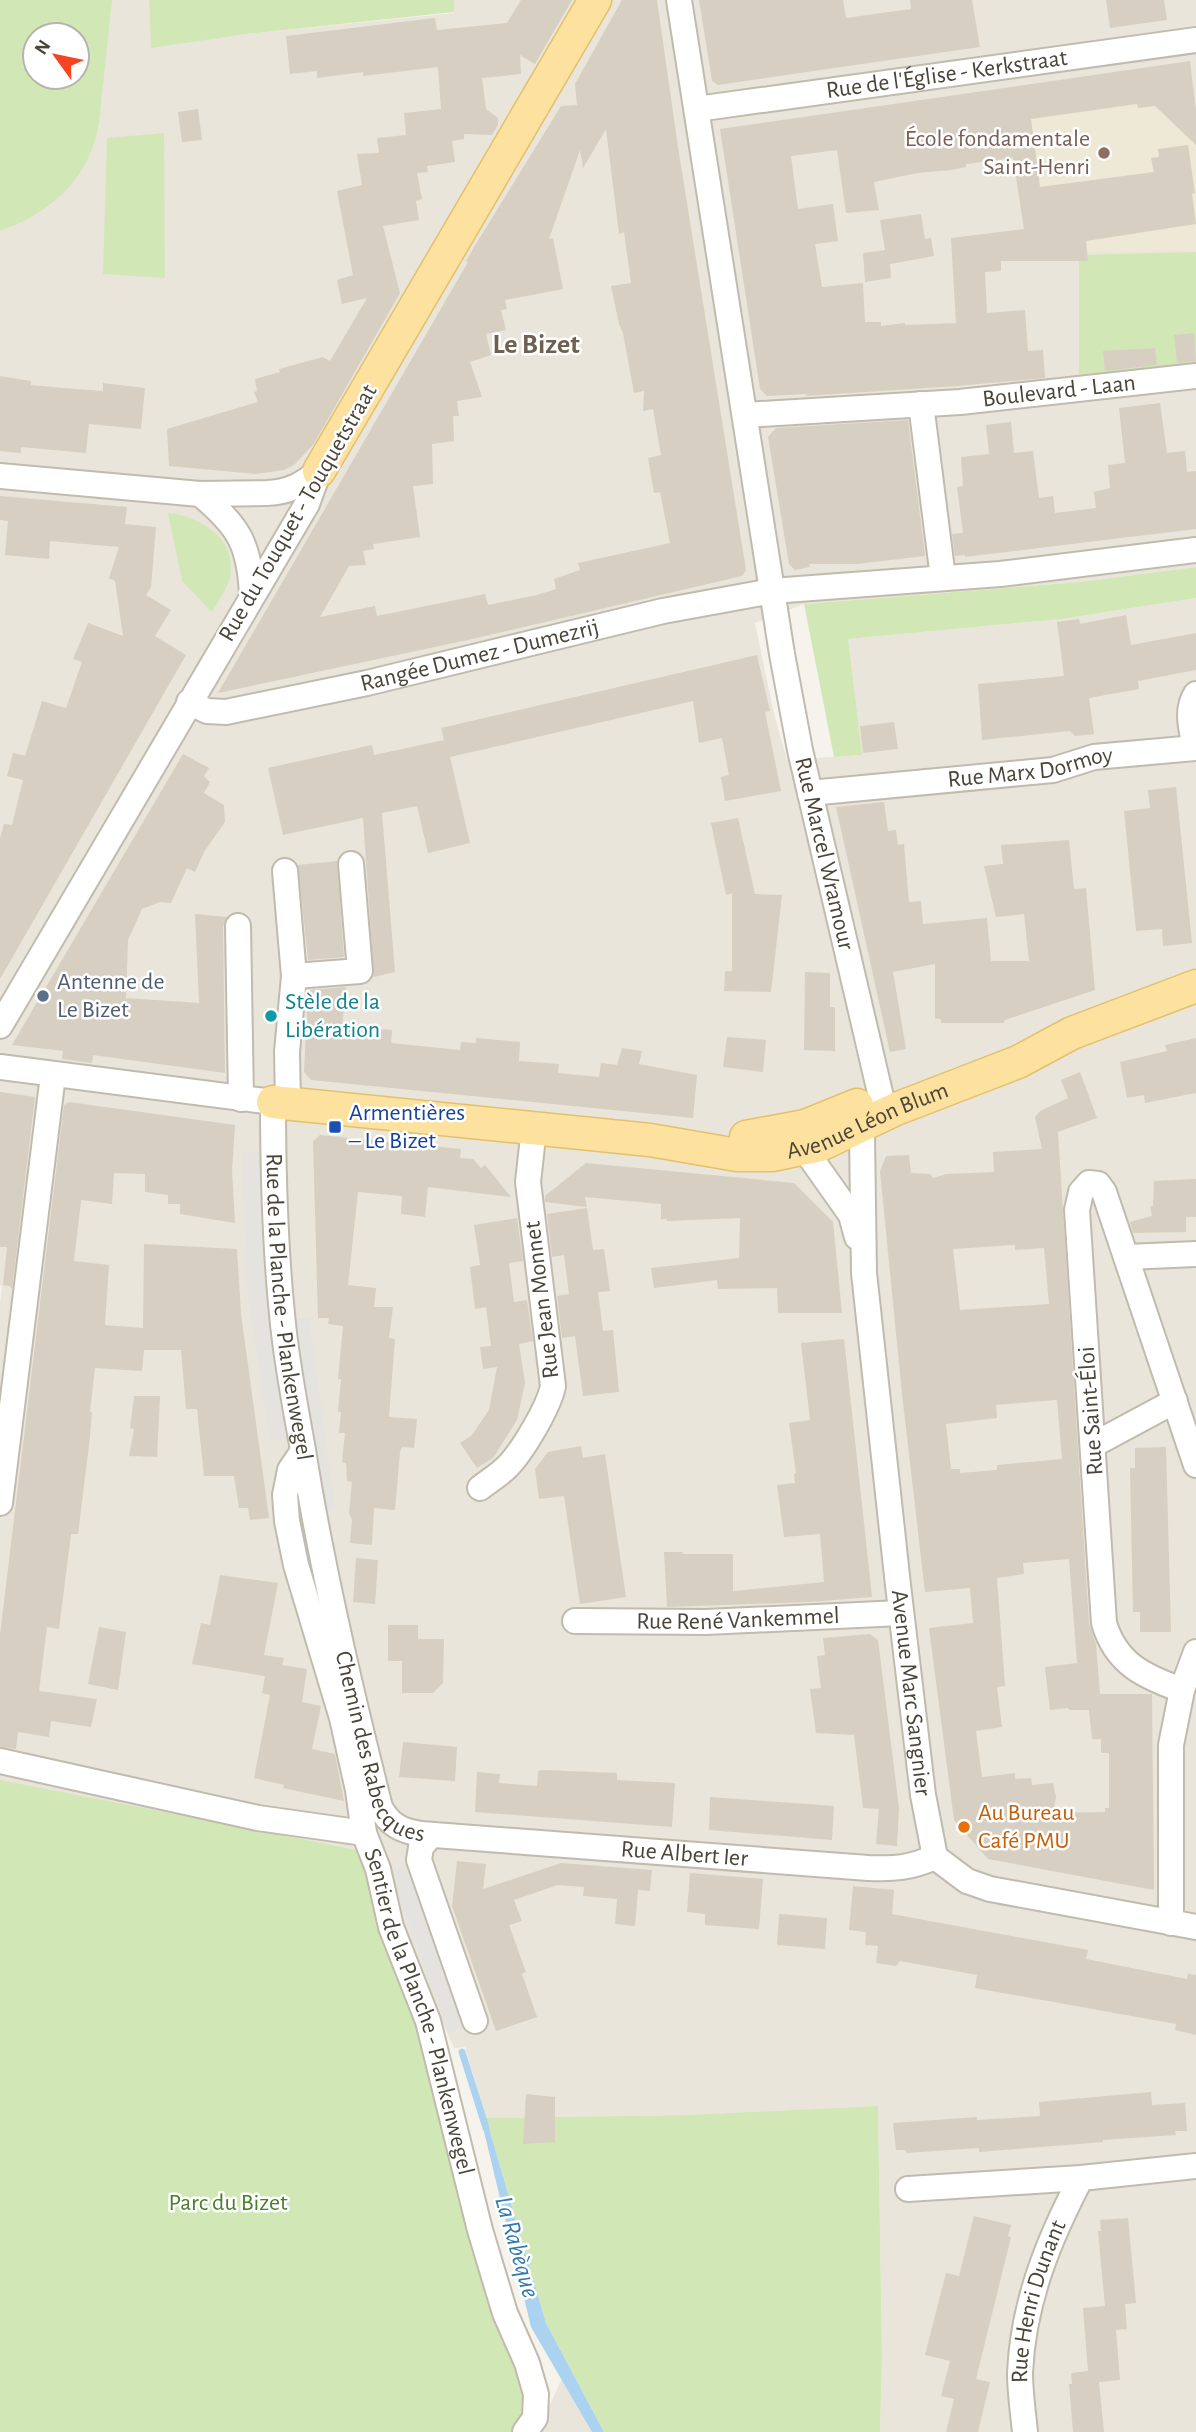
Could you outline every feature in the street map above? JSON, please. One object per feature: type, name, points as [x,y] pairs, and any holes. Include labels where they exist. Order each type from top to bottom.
[{"type":"main road","name":"Rue du Touquet - Touquetstraat","points":[[319,471],[595,0]]},
{"type":"main road","name":"Avenue Léon Blum","points":[[280,1103],[650,1140],[737,1155],[772,1155],[806,1137],[834,1139],[870,1111],[1020,1042],[1072,1033],[1196,986]]},
{"type":"street","name":"Rue Marcel Wramour","points":[[680,0],[772,591],[870,1111]]},
{"type":"street","name":"Rue de l'Église - Kerkstraat","points":[[697,109],[1196,40]]},
{"type":"street","name":"Boulevard - Laan","points":[[745,415],[960,402],[1196,376]]},
{"type":"street","points":[[920,404],[943,578]]},
{"type":"street","points":[[0,476],[200,494],[278,493],[300,486],[319,471]]},
{"type":"street","name":"Rue du Touquet - Touquetstraat","points":[[0,1026],[307,504],[319,471]]},
{"type":"street","points":[[200,494],[226,516],[242,539],[250,565],[252,596]]},
{"type":"street","name":"Rangée Dumez - Dumezrij","points":[[189,702],[207,711],[226,712],[367,683],[663,611],[772,591],[1000,574],[1196,550]]},
{"type":"street","name":"Rue Marx Dormoy","points":[[810,793],[1053,770],[1094,757],[1195,755],[1190,713],[1196,694]]},
{"type":"street","points":[[294,976],[359,971],[351,864]]},
{"type":"street","name":"Rue de la Planche - Plankenwegel","points":[[285,871],[294,976],[273,1160],[281,1306],[303,1451],[290,1470],[286,1482],[287,1521],[296,1564],[342,1718],[358,1790],[364,1833]]},
{"type":"street","points":[[237,926],[241,1099]]},
{"type":"street","points":[[0,1068],[280,1103]]},
{"type":"street","points":[[0,1503],[53,1075]]},
{"type":"street","name":"Avenue Marc Sangnier","points":[[870,1111],[863,1258],[901,1613],[923,1795],[935,1857]]},
{"type":"street","name":"Rue Jean Monnet","points":[[480,1488],[499,1474],[517,1454],[548,1404],[553,1386],[528,1182],[534,1128]]},
{"type":"street","name":"Avenue Marc Sangnier","points":[[806,1137],[814,1165],[850,1215],[863,1258]]},
{"type":"street","name":"Rue Saint-Éloi","points":[[1182,1690],[1145,1676],[1134,1668],[1114,1647],[1104,1623],[1077,1210],[1081,1192],[1087,1184],[1096,1183],[1103,1189],[1196,1465]]},
{"type":"street","points":[[1127,1257],[1196,1254]]},
{"type":"street","points":[[1093,1445],[1175,1401]]},
{"type":"street","name":"Chemin des Rabecques","points":[[303,1451],[328,1592],[380,1807],[395,1826],[413,1833],[431,1835]]},
{"type":"street","name":"Rue René Vankemmel","points":[[575,1621],[706,1622],[901,1613]]},
{"type":"street","points":[[1171,1923],[1171,1745],[1182,1690],[1196,1652]]},
{"type":"street","points":[[0,1760],[258,1818],[364,1833]]},
{"type":"street","name":"Sentier de la Planche - Plankenwegel","points":[[364,1833],[378,1869],[391,1927],[428,2021],[480,2230],[505,2313],[527,2363],[536,2394],[535,2418],[525,2432]]},
{"type":"street","name":"Chemin des Rabecques","points":[[431,1835],[421,1847],[419,1860],[475,2021]]},
{"type":"street","name":"Rue Albert Ier","points":[[431,1835],[890,1869],[914,1866],[935,1857]]},
{"type":"street","points":[[935,1857],[967,1881],[990,1889],[1196,1927]]},
{"type":"street","points":[[908,2189],[1081,2178],[1196,2166]]},
{"type":"street","name":"Rue Henri Dunant","points":[[1025,2432],[1020,2375],[1028,2314],[1047,2250],[1081,2178]]},
{"type":"shaded area","points":[[0,0],[149,0],[152,47],[246,34],[454,13],[454,0],[1196,0],[1196,567],[1080,582],[804,604],[755,623],[774,714],[787,760],[861,755],[847,639],[1062,619],[1196,598],[1196,2432],[880,2432],[882,2357],[878,2106],[685,2115],[486,2118],[465,2047],[454,2048],[406,1942],[382,1845],[363,1851],[0,1781]]},
{"type":"shaded area","name":"École fondamentale Saint-Henri","points":[[1190,61],[1196,114],[1196,251],[1028,253],[1003,88]]},
{"type":"shaded area","points":[[259,1152],[271,1320],[309,1318],[335,1508],[319,1512],[308,1437],[270,1441],[248,1296],[241,1153]]},
{"type":"shaded area","points":[[408,1865],[466,2026],[448,2033],[390,1872]]},
{"type":"shaded area","points":[[562,2379],[584,2416],[592,2432],[537,2432]]},
{"type":"green space","points":[[0,0],[112,0],[99,123],[93,147],[76,179],[64,193],[50,205],[0,231]]},
{"type":"green space","points":[[149,0],[454,0],[454,12],[246,34],[151,48]]},
{"type":"green space","points":[[164,133],[165,278],[103,274],[107,138]]},
{"type":"green space","points":[[1196,252],[1196,364],[1079,375],[1079,255]]},
{"type":"green space","points":[[168,513],[204,525],[214,532],[228,551],[230,577],[212,612],[182,581]]},
{"type":"green space","points":[[1196,567],[1196,598],[1062,619],[848,639],[862,755],[834,757],[804,604],[1080,582]]},
{"type":"green space","name":"Parc du Bizet","points":[[0,1780],[363,1851],[425,2044],[478,2268],[521,2378],[527,2402],[511,2432],[0,2432]]},
{"type":"green space","points":[[878,2106],[882,2357],[880,2432],[604,2432],[546,2323],[486,2118],[685,2115]]},
{"type":"water","points":[[486,2118],[546,2323],[604,2432],[592,2432],[531,2327],[481,2119]]},
{"type":"building","points":[[521,0],[572,0],[535,64],[520,55],[521,74],[482,78],[486,109],[498,118],[498,125],[492,135],[464,134],[464,139],[452,141],[455,162],[427,166],[428,172],[417,173],[422,199],[416,201],[419,220],[383,226],[400,293],[313,445],[294,465],[284,470],[256,474],[169,466],[167,429],[258,402],[254,392],[257,391],[255,379],[280,372],[279,369],[323,357],[330,361],[367,298],[342,304],[337,280],[353,275],[337,191],[362,185],[357,154],[379,153],[377,138],[406,135],[404,113],[441,109],[438,67],[363,76],[363,72],[317,78],[317,71],[290,74],[286,36],[435,18],[437,30],[507,23]]},
{"type":"building","points":[[622,0],[657,0],[746,570],[742,576],[468,640],[218,693],[476,244],[561,106],[577,105],[575,84]],"holes":[[[606,129],[619,234],[624,232],[631,283],[611,286],[634,393],[644,391],[643,411],[653,409],[661,455],[648,458],[654,493],[660,492],[670,543],[578,563],[580,570],[554,579],[556,589],[537,595],[488,605],[485,594],[377,616],[375,606],[320,617],[349,566],[366,565],[363,551],[374,549],[373,544],[420,537],[413,486],[433,484],[432,444],[454,441],[453,416],[459,416],[457,401],[482,397],[470,362],[491,355],[486,334],[506,330],[501,310],[507,309],[505,300],[563,289],[553,238],[549,239],[580,150],[583,168]]]},
{"type":"building","points":[[699,0],[843,0],[846,18],[911,9],[910,0],[972,0],[980,47],[718,85],[712,81]]},
{"type":"building","points":[[1106,0],[1164,0],[1167,20],[1110,28]]},
{"type":"building","points":[[1190,61],[1196,110],[1196,145],[1155,106],[1138,108],[1137,104],[1031,119],[1040,187],[1154,172],[1151,158],[1159,157],[1158,149],[1188,145],[1195,193],[1192,194],[1196,224],[1086,241],[1088,261],[1001,261],[1001,271],[985,272],[987,313],[1025,310],[1028,351],[1043,350],[1045,378],[805,396],[808,394],[767,396],[760,389],[720,129]],"holes":[[[837,150],[846,213],[879,210],[874,182],[1013,158],[1024,229],[951,238],[956,323],[881,326],[881,322],[865,322],[863,283],[822,287],[815,244],[838,241],[833,204],[798,209],[791,156]]]},
{"type":"building","points":[[198,109],[202,140],[182,142],[178,112]]},
{"type":"building","points":[[921,214],[925,239],[931,238],[934,256],[890,264],[891,278],[865,282],[863,253],[885,250],[880,220]]},
{"type":"building","points":[[1194,333],[1196,361],[1177,363],[1174,335]]},
{"type":"building","points":[[1155,348],[1157,365],[1105,371],[1103,351]]},
{"type":"building","points":[[0,376],[31,381],[31,385],[63,388],[103,391],[103,383],[145,388],[141,429],[89,424],[86,453],[21,447],[21,453],[0,451]]},
{"type":"building","points":[[1160,403],[1167,453],[1185,451],[1187,472],[1196,471],[1196,529],[965,557],[955,556],[952,534],[963,533],[957,487],[963,486],[961,457],[989,454],[986,425],[1011,422],[1014,453],[1033,451],[1039,498],[1053,496],[1055,513],[1096,508],[1094,492],[1110,488],[1108,465],[1125,463],[1119,408]]},
{"type":"building","points":[[908,420],[925,556],[857,564],[809,564],[810,567],[795,570],[789,564],[768,437],[776,428]]},
{"type":"building","points":[[0,496],[127,507],[125,524],[156,527],[151,587],[146,595],[171,610],[155,636],[186,655],[0,979],[0,838],[4,824],[12,825],[23,780],[7,776],[13,753],[25,756],[42,701],[66,708],[82,662],[73,659],[88,623],[123,636],[115,581],[109,578],[119,547],[50,541],[49,559],[5,555],[8,521],[0,520]]},
{"type":"building","points":[[1126,615],[1131,645],[1196,633],[1196,670],[1138,681],[1139,689],[1089,698],[1094,734],[1075,736],[1070,731],[982,740],[978,684],[1064,676],[1057,622],[1079,619],[1080,624]]},
{"type":"building","points":[[757,655],[770,711],[765,712],[781,791],[725,801],[721,777],[729,775],[722,738],[699,743],[693,701],[450,757],[470,843],[428,853],[417,806],[382,813],[395,972],[374,977],[363,818],[283,835],[268,768],[372,745],[374,755],[444,740],[441,728]]},
{"type":"building","points":[[894,722],[898,749],[863,753],[860,726]]},
{"type":"building","points":[[183,754],[209,768],[204,776],[210,782],[204,793],[224,805],[225,822],[204,852],[195,872],[187,868],[171,903],[160,902],[142,909],[128,940],[126,998],[199,1003],[195,914],[227,917],[223,926],[225,1073],[93,1055],[92,1063],[62,1059],[63,1051],[12,1045]]},
{"type":"building","points":[[1176,787],[1192,943],[1163,946],[1162,929],[1136,931],[1124,811],[1150,808],[1148,790]]},
{"type":"building","points":[[884,802],[888,831],[896,830],[898,845],[904,844],[909,902],[921,901],[923,924],[987,918],[991,961],[1029,961],[1024,914],[996,917],[984,866],[1003,864],[1001,845],[1069,840],[1074,889],[1086,888],[1095,990],[1005,1020],[1004,1023],[941,1023],[941,1019],[935,1019],[935,964],[893,972],[906,1049],[890,1052],[836,807]]},
{"type":"building","points":[[738,818],[755,894],[782,895],[771,992],[724,991],[725,971],[732,971],[732,893],[726,895],[711,823]]},
{"type":"building","points":[[337,861],[344,957],[308,960],[298,865]]},
{"type":"building","points":[[805,972],[830,973],[830,1007],[835,1007],[835,1051],[804,1050]]},
{"type":"building","points":[[346,987],[342,1027],[392,1030],[391,1043],[460,1050],[461,1042],[476,1043],[476,1038],[520,1042],[519,1061],[559,1064],[558,1073],[599,1077],[601,1063],[617,1065],[622,1048],[642,1051],[639,1064],[697,1075],[693,1118],[311,1080],[304,1072],[308,990]]},
{"type":"building","points":[[727,1037],[766,1040],[763,1072],[723,1067]]},
{"type":"building","points":[[1196,1038],[1196,1093],[1145,1103],[1144,1095],[1127,1098],[1120,1062],[1167,1051],[1165,1045]]},
{"type":"building","points":[[1080,1072],[1097,1118],[1058,1132],[1089,1624],[1096,1644],[1100,1694],[1152,1694],[1154,1890],[988,1859],[954,1820],[929,1628],[973,1623],[970,1588],[925,1592],[902,1394],[880,1171],[886,1156],[909,1155],[911,1173],[930,1174],[933,1178],[946,1174],[994,1172],[993,1152],[1042,1149],[1035,1117],[1040,1111],[1068,1098],[1061,1080]],"holes":[[[1015,1245],[1015,1250],[1044,1248],[1049,1304],[960,1310],[953,1249]],[[1057,1400],[1062,1459],[997,1465],[997,1470],[960,1473],[960,1469],[951,1469],[946,1424],[997,1418],[996,1405]],[[1069,1559],[1077,1663],[1045,1667],[1050,1710],[1089,1710],[1092,1739],[1101,1739],[1101,1753],[1109,1753],[1109,1808],[1105,1808],[1105,1812],[1053,1813],[1056,1797],[1053,1783],[1032,1785],[1031,1778],[1015,1779],[1015,1773],[982,1777],[976,1731],[1002,1727],[997,1687],[1005,1686],[997,1578],[1024,1574],[1023,1563]]]},
{"type":"building","points":[[0,1092],[35,1097],[12,1289],[3,1285],[7,1247],[0,1247]]},
{"type":"building","points":[[69,1102],[235,1125],[232,1171],[235,1223],[180,1214],[180,1204],[168,1204],[168,1195],[145,1192],[145,1174],[114,1173],[112,1204],[81,1201],[74,1261],[109,1265],[105,1325],[143,1328],[144,1244],[237,1249],[241,1314],[269,1518],[250,1520],[248,1508],[239,1508],[234,1476],[204,1476],[197,1409],[186,1409],[181,1350],[144,1350],[142,1371],[95,1368],[78,1534],[71,1534],[59,1629],[47,1627],[39,1691],[97,1699],[91,1727],[51,1721],[49,1737],[18,1732],[16,1749],[0,1747],[0,1635],[64,1105]]},
{"type":"building","points":[[320,1135],[461,1149],[460,1158],[473,1159],[481,1168],[485,1165],[511,1197],[428,1187],[425,1217],[401,1214],[402,1196],[358,1192],[348,1285],[376,1288],[374,1307],[393,1307],[389,1338],[395,1339],[389,1417],[417,1419],[414,1448],[402,1447],[400,1452],[395,1510],[374,1508],[372,1545],[350,1543],[352,1482],[347,1481],[346,1463],[342,1462],[345,1433],[339,1433],[341,1412],[338,1412],[343,1326],[328,1324],[329,1318],[318,1318],[313,1141]]},
{"type":"building","points":[[586,1163],[794,1183],[833,1222],[842,1313],[778,1313],[777,1288],[718,1289],[717,1280],[654,1288],[651,1268],[739,1258],[740,1218],[667,1221],[661,1219],[661,1204],[585,1197],[587,1207],[545,1202],[545,1196]]},
{"type":"building","points":[[1196,1179],[1196,1217],[1186,1217],[1186,1232],[1133,1233],[1130,1222],[1152,1216],[1150,1206],[1153,1206],[1154,1181]]},
{"type":"building","points":[[587,1208],[593,1250],[604,1249],[610,1291],[598,1292],[603,1331],[613,1330],[619,1392],[583,1396],[575,1336],[562,1338],[557,1296],[569,1294],[564,1255],[552,1257],[547,1214]]},
{"type":"building","points":[[517,1218],[523,1261],[509,1263],[514,1302],[527,1300],[533,1341],[519,1344],[525,1383],[517,1420],[493,1458],[477,1468],[460,1443],[472,1435],[489,1410],[497,1367],[483,1369],[480,1347],[491,1346],[486,1307],[475,1309],[470,1267],[480,1265],[474,1225]]},
{"type":"building","points":[[844,1339],[872,1597],[667,1607],[664,1552],[733,1554],[733,1591],[824,1582],[820,1534],[784,1537],[777,1485],[795,1483],[789,1423],[810,1420],[801,1343]]},
{"type":"building","points":[[134,1396],[160,1396],[157,1457],[129,1456],[134,1429],[130,1428]]},
{"type":"building","points":[[581,1446],[583,1458],[605,1454],[626,1597],[580,1604],[564,1496],[539,1499],[535,1469],[548,1452]]},
{"type":"building","points":[[1166,1447],[1171,1632],[1140,1632],[1140,1612],[1133,1612],[1130,1468],[1135,1468],[1135,1448]]},
{"type":"building","points":[[356,1558],[378,1560],[375,1604],[353,1602]]},
{"type":"building","points":[[220,1575],[278,1583],[264,1655],[284,1658],[282,1665],[307,1669],[302,1702],[321,1706],[312,1749],[335,1754],[344,1801],[283,1788],[284,1785],[254,1778],[270,1695],[262,1693],[265,1676],[192,1664],[201,1623],[210,1625]]},
{"type":"building","points":[[388,1625],[418,1625],[418,1639],[444,1639],[443,1683],[433,1693],[402,1693],[402,1661],[388,1661]]},
{"type":"building","points":[[99,1627],[126,1632],[118,1690],[88,1684]]},
{"type":"building","points":[[870,1634],[878,1640],[899,1808],[897,1846],[876,1844],[879,1809],[863,1808],[854,1735],[816,1733],[810,1689],[821,1688],[817,1656],[825,1655],[823,1638]]},
{"type":"building","points":[[403,1742],[457,1747],[455,1781],[399,1777]]},
{"type":"building","points":[[538,1771],[617,1773],[617,1780],[675,1783],[672,1827],[475,1812],[477,1772],[500,1774],[499,1783],[537,1786]]},
{"type":"building","points":[[710,1797],[834,1806],[832,1840],[709,1830]]},
{"type":"building","points":[[457,1861],[486,1864],[483,1889],[561,1863],[652,1870],[650,1891],[638,1890],[635,1926],[615,1924],[617,1899],[583,1896],[584,1887],[558,1885],[514,1900],[522,1921],[509,1925],[526,1972],[522,1974],[537,2017],[496,2031],[452,1906]]},
{"type":"building","points":[[690,1873],[763,1879],[759,1929],[705,1925],[705,1914],[687,1912]]},
{"type":"building","points":[[853,1886],[894,1890],[892,1914],[1088,1950],[1086,1959],[1187,1979],[1188,1974],[1196,1975],[1196,2035],[1175,2030],[1176,2024],[975,1988],[977,1975],[900,1961],[896,1966],[876,1963],[878,1946],[865,1945],[866,1932],[849,1930]]},
{"type":"building","points":[[779,1914],[827,1918],[825,1949],[777,1945]]},
{"type":"building","points":[[1151,2092],[1152,2105],[1185,2103],[1187,2131],[1175,2131],[1176,2135],[979,2152],[979,2148],[906,2153],[906,2150],[896,2150],[893,2123],[1040,2116],[1039,2102]]},
{"type":"building","points":[[526,2094],[555,2097],[555,2142],[523,2144]]},
{"type":"building","points":[[974,2216],[1011,2225],[1008,2236],[1011,2237],[976,2379],[990,2382],[978,2432],[946,2432],[954,2399],[941,2396],[950,2361],[925,2355],[946,2273],[959,2276]]},
{"type":"building","points":[[1128,2218],[1136,2303],[1125,2304],[1127,2329],[1116,2330],[1120,2380],[1099,2382],[1104,2432],[1073,2432],[1069,2384],[1072,2384],[1071,2373],[1088,2371],[1083,2308],[1105,2306],[1098,2231],[1101,2231],[1100,2220]]},
{"type":"waterway","name":"La Rabèque","points":[[462,2052],[486,2128]]},
{"type":"place","name":"École fondamentale Saint-Henri","points":[[1104,153]]},
{"type":"place","name":"Antenne de Le Bizet","points":[[43,996]]},
{"type":"place","name":"Stèle de la Libération","points":[[271,1016]]},
{"type":"place","name":"Armentières – Le Bizet","points":[[335,1127]]},
{"type":"place","name":"Au Bureau Café PMU","points":[[964,1827]]},
{"type":"district","name":"Le Bizet","points":[[536,345]]}]
